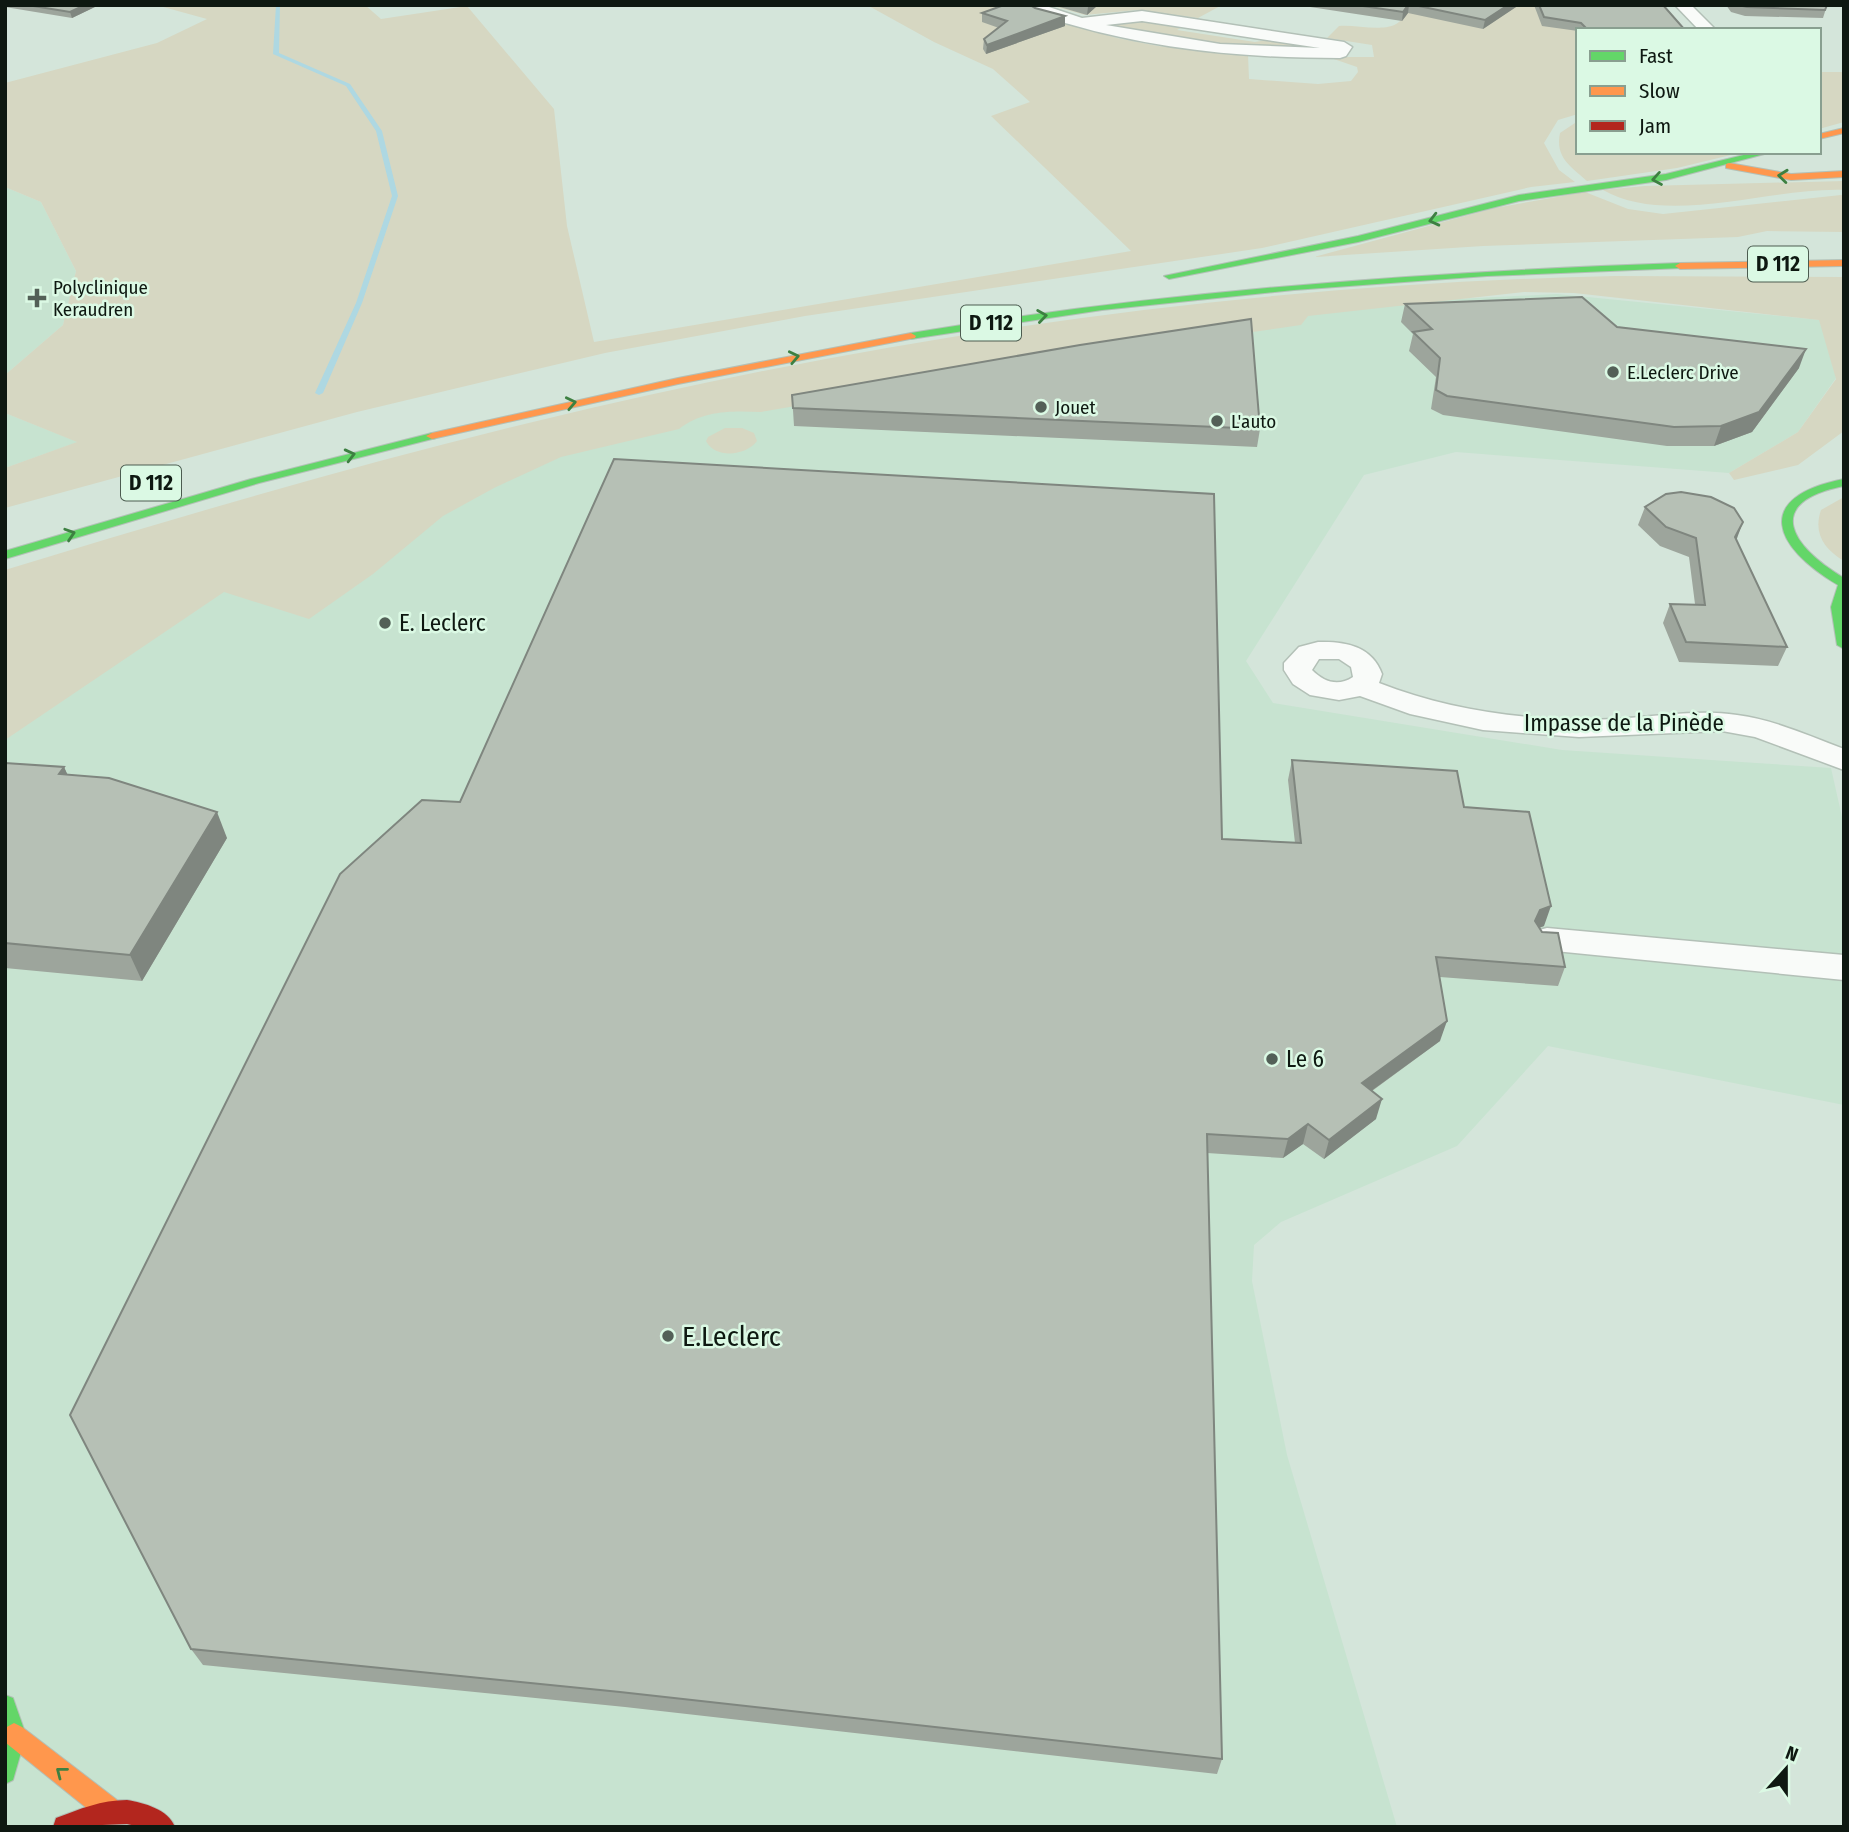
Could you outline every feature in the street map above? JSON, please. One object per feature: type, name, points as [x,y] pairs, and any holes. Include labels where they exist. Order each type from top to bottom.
[{"type":"main road","points":[[1821,136],[1844,130]]},
{"type":"main road","points":[[1315,268],[1150,281],[1266,260],[1518,198],[1628,183],[1724,165],[1761,154]]},
{"type":"main road","points":[[1724,165],[1791,177],[1844,174]]},
{"type":"main road","name":"D 112","points":[[1518,255],[1844,249]]},
{"type":"main road","name":"D 112","points":[[5,555],[284,472],[488,420],[807,354],[955,328],[1104,306],[1331,284],[1580,268],[1844,266]]},
{"type":"main road","points":[[1844,482],[1811,489],[1794,502],[1787,513],[1786,527],[1795,546],[1805,556],[1844,584],[1837,607],[1844,645]]},
{"type":"main road","points":[[5,1706],[14,1735],[5,1772]]},
{"type":"main road","points":[[14,1735],[108,1809]]},
{"type":"main road","points":[[65,1827],[108,1809],[133,1809],[153,1817],[163,1827]]},
{"type":"street","points":[[1027,5],[1081,23],[1165,45],[1242,52],[1340,53],[1343,47],[1142,16],[1081,23]]},
{"type":"street","points":[[1682,5],[1706,28]]},
{"type":"street","name":"Impasse de la Pinède","points":[[1360,687],[1397,703],[1547,728],[1613,728],[1678,721],[1739,724],[1844,760]]},
{"type":"street","points":[[1547,940],[1844,968]]},
{"type":"shaded area","points":[[156,5],[365,5],[381,19],[467,6],[554,109],[567,226],[594,342],[1131,251],[991,116],[1030,102],[993,69],[934,42],[867,5],[1014,5],[1117,38],[1158,46],[1248,55],[1249,79],[1318,84],[1351,81],[1358,72],[1357,67],[1328,57],[1374,57],[1372,45],[1327,38],[1339,26],[1386,27],[1401,20],[1405,13],[1432,5],[1574,5],[1578,28],[1576,115],[1558,120],[1544,143],[1559,170],[1575,182],[1531,187],[1262,248],[805,316],[605,353],[357,412],[5,508],[5,468],[77,442],[5,413],[5,375],[63,325],[76,271],[41,202],[5,187],[5,83],[157,43],[207,19]]},
{"type":"shaded area","points":[[1049,5],[1222,5],[1198,18],[1137,10],[1085,15]]},
{"type":"shaded area","points":[[1141,19],[1184,26],[1177,30],[1255,42],[1274,39],[1318,46],[1238,48],[1107,25],[1111,22]]},
{"type":"shaded area","points":[[1821,72],[1844,72],[1844,122],[1821,128]]},
{"type":"shaded area","points":[[1576,122],[1576,154],[1735,154],[1677,168],[1587,181],[1562,155],[1560,133]]},
{"type":"shaded area","points":[[1844,181],[1844,190],[1688,205],[1658,205],[1629,200],[1603,190],[1645,186]]},
{"type":"shaded area","name":"Polyclinique Keraudren","points":[[5,187],[41,202],[76,271],[63,325],[5,375]]},
{"type":"shaded area","points":[[1585,192],[1628,209],[1663,214],[1841,195],[1844,196],[1844,232],[1767,231],[1738,237],[1483,246],[1314,257],[1495,208]]},
{"type":"shaded area","points":[[1615,276],[1844,277],[1844,431],[1798,465],[1734,480],[1729,473],[1798,432],[1836,379],[1819,320],[1574,293],[1524,292],[1308,316],[1301,325],[1092,355],[761,412],[718,413],[698,418],[679,429],[561,457],[494,488],[443,516],[373,574],[309,619],[224,592],[5,740],[5,570],[204,510],[537,421],[670,390],[937,339],[1072,319],[1343,290]]},
{"type":"shaded area","points":[[1557,294],[1820,320],[1836,378],[1798,432],[1729,473],[1456,452],[1364,475],[1246,661],[1273,703],[1562,750],[1831,768],[1844,826],[1844,1105],[1548,1046],[1457,1146],[1281,1222],[1254,1245],[1252,1281],[1287,1455],[1397,1827],[5,1827],[5,734],[224,588],[517,453],[629,426],[1314,306]]},
{"type":"shaded area","points":[[5,413],[78,442],[5,468]]},
{"type":"shaded area","points":[[725,428],[742,428],[754,433],[757,441],[746,450],[738,452],[716,451],[706,441],[708,437]]},
{"type":"shaded area","points":[[1844,497],[1844,561],[1826,546],[1818,526],[1821,510]]},
{"type":"building","points":[[27,5],[85,5],[70,12]]},
{"type":"building","points":[[1004,5],[1030,5],[1065,16],[987,45],[984,39],[1007,21],[982,13]]},
{"type":"building","points":[[1356,5],[1408,5],[1403,12]]},
{"type":"building","points":[[1414,5],[1508,5],[1485,20]]},
{"type":"building","points":[[1539,5],[1663,5],[1683,28],[1586,28],[1581,23],[1544,17]]},
{"type":"building","points":[[1738,5],[1827,5],[1825,10]]},
{"type":"building","name":"E.Leclerc Drive","points":[[1582,297],[1617,327],[1806,349],[1759,412],[1721,426],[1674,427],[1447,396],[1436,390],[1440,358],[1413,332],[1432,329],[1405,304]]},
{"type":"building","points":[[1251,319],[1260,429],[793,408],[792,395],[1080,345]]},
{"type":"building","name":"E.Leclerc","points":[[614,459],[1214,494],[1222,839],[1301,843],[1292,760],[1457,771],[1464,807],[1529,812],[1551,906],[1540,910],[1535,921],[1542,932],[1558,933],[1565,967],[1436,957],[1447,1021],[1362,1083],[1382,1099],[1329,1140],[1308,1124],[1288,1139],[1207,1134],[1222,1759],[620,1692],[191,1649],[70,1415],[340,874],[422,800],[460,802]]},
{"type":"building","points":[[1681,492],[1711,497],[1734,508],[1743,522],[1735,537],[1787,647],[1686,642],[1670,604],[1705,605],[1696,538],[1666,527],[1645,507],[1666,494]]},
{"type":"building","points":[[5,763],[64,767],[59,774],[109,778],[217,812],[130,955],[5,943]]},
{"type":"waterway","points":[[278,5],[276,54],[348,85],[379,131],[395,196],[359,303],[319,393]]},
{"type":"traffic: fast","points":[[1169,276],[1358,239],[1519,198],[1666,177],[1760,154]]},
{"type":"traffic: fast","points":[[911,336],[1102,307],[1294,287],[1390,279],[1680,266]]},
{"type":"traffic: fast","points":[[5,555],[255,481],[432,436]]},
{"type":"traffic: fast","points":[[1844,482],[1806,494],[1790,511],[1787,521],[1789,533],[1801,553],[1844,583]]},
{"type":"traffic: fast","points":[[1844,584],[1837,607],[1844,645]]},
{"type":"traffic: fast","points":[[5,1706],[14,1735],[5,1772]]},
{"type":"traffic: slow","points":[[1821,136],[1844,130]]},
{"type":"traffic: slow","points":[[1729,166],[1791,177],[1844,174]]},
{"type":"traffic: slow","points":[[1680,266],[1844,263]]},
{"type":"traffic: slow","points":[[432,436],[678,381],[911,336]]},
{"type":"traffic: slow","points":[[14,1735],[108,1809]]},
{"type":"traffic: jam","points":[[65,1827],[90,1817],[115,1812],[139,1814],[163,1827]]},
{"type":"place","name":"Polyclinique Keraudren","points":[[37,298]]},
{"type":"place","name":"E.Leclerc Drive","points":[[1613,372]]},
{"type":"place","name":"Jouet","points":[[1041,407]]},
{"type":"place","name":"L'auto","points":[[1217,421]]},
{"type":"place","name":"E. Leclerc","points":[[385,623]]},
{"type":"place","name":"Le 6","points":[[1272,1059]]},
{"type":"place","name":"E.Leclerc","points":[[668,1336]]}]
